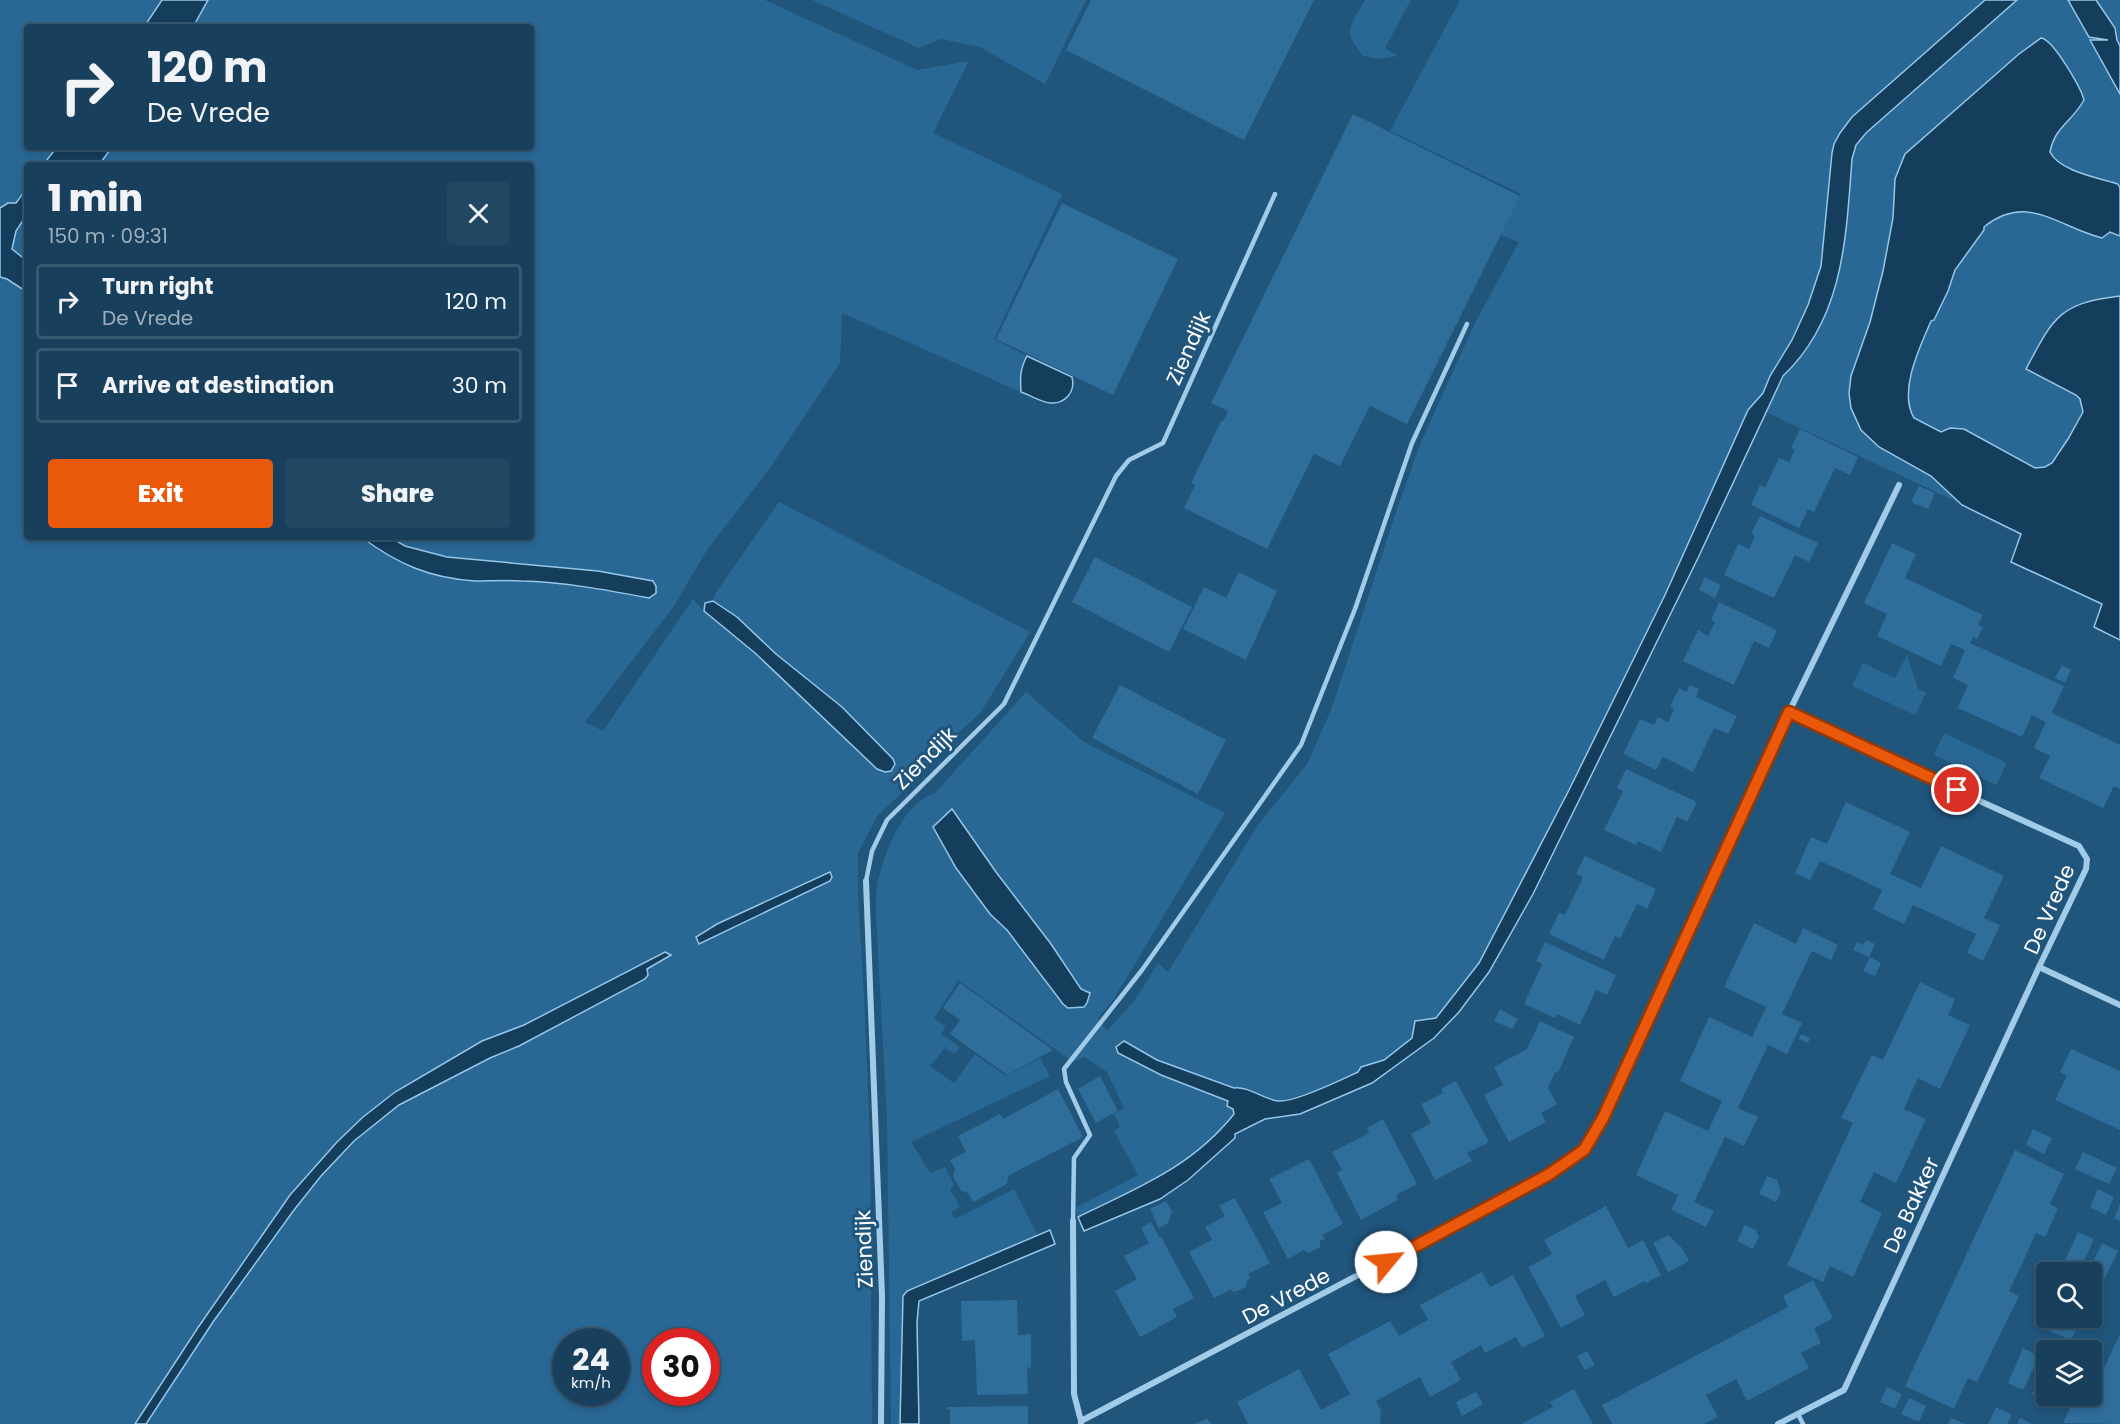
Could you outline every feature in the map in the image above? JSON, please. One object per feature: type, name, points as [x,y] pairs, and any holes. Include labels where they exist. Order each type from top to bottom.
[{"type":"street","name":"De Vrede","points":[[1073,1221],[1074,1394],[1081,1423],[1548,1175],[1584,1150],[1603,1118],[1789,712],[1899,485]]},
{"type":"street","name":"De Vrede","points":[[1789,712],[2079,846],[2087,859],[2086,869],[2039,967],[2120,1005]]},
{"type":"street","name":"Ziendijk","points":[[866,881],[882,1296],[881,1424]]},
{"type":"street","name":"De Bakker","points":[[1778,1424],[1844,1390],[2039,967]]},
{"type":"lane","name":"Ziendijk","points":[[866,881],[872,851],[887,820],[1004,704],[1116,476],[1129,460],[1163,443],[1275,194]]},
{"type":"lane","points":[[1073,1221],[1074,1158],[1090,1135],[1066,1082],[1064,1069],[1142,970],[1301,745],[1354,609],[1412,443],[1467,324]]},
{"type":"lane","points":[[1797,1414],[1803,1424]]},
{"type":"shaded area","points":[[0,0],[765,0],[917,70],[969,61],[933,133],[1062,194],[994,339],[1027,356],[1021,374],[1021,392],[842,313],[840,363],[770,468],[707,550],[674,606],[585,722],[603,731],[693,599],[704,611],[755,653],[877,769],[776,654],[737,617],[713,601],[715,594],[779,502],[1030,632],[981,712],[898,787],[903,792],[877,816],[858,853],[870,1141],[872,1424],[0,1424],[0,270],[12,249],[16,231],[24,219],[24,540],[534,540],[534,162],[24,162],[24,192],[16,203],[8,203],[0,208]]},
{"type":"shaded area","points":[[162,0],[208,0],[195,24],[146,24]]},
{"type":"shaded area","points":[[812,0],[1086,0],[1045,84],[980,47],[941,39],[919,48]]},
{"type":"shaded area","points":[[1365,0],[1411,0],[1385,48],[1398,56],[1379,59],[1363,56],[1352,40],[1351,27]]},
{"type":"shaded area","points":[[1460,0],[1985,0],[1853,117],[1834,144],[1821,266],[1808,305],[1763,393],[1748,410],[1665,595],[1569,790],[1479,963],[1436,1018],[1419,1019],[1414,1023],[1412,1038],[1384,1060],[1317,1090],[1278,1101],[1157,1060],[1124,1041],[1116,1047],[1118,1053],[1161,1075],[1228,1101],[1234,1114],[1200,1149],[1182,1162],[1078,1217],[1075,1208],[1138,1175],[1114,1131],[1120,1127],[1114,1114],[1124,1108],[1107,1072],[1084,1057],[1073,1062],[958,980],[934,1019],[946,1026],[941,1034],[960,1047],[955,1054],[945,1048],[930,1066],[954,1083],[975,1054],[1006,1076],[1040,1058],[1050,1076],[911,1142],[930,1173],[945,1167],[954,1185],[950,1189],[960,1207],[951,1212],[955,1219],[1014,1189],[1038,1236],[908,1291],[903,1296],[900,1424],[891,1424],[887,1117],[876,916],[877,888],[889,847],[903,819],[923,799],[935,793],[1026,692],[1084,742],[1225,813],[1114,999],[1098,1018],[1107,1031],[1135,1000],[1158,963],[1168,972],[1258,825],[1307,764],[1331,710],[1421,442],[1475,323],[1519,242],[1500,235],[1521,194],[1390,131]],"holes":[[[990,914],[1087,1003],[1080,1007],[1068,1008],[1007,930]]]},
{"type":"shaded area","points":[[1985,0],[2017,0],[1866,133],[1856,145],[1852,159],[1844,247],[1830,303],[1819,329],[1803,353],[1783,376],[1698,558],[1533,894],[1489,972],[1459,1012],[1434,1038],[1372,1083],[1300,1114],[1265,1119],[1235,1134],[1235,1138],[1188,1180],[1160,1199],[1084,1231],[1078,1217],[1142,1186],[1182,1162],[1218,1132],[1234,1114],[1233,1109],[1227,1106],[1228,1101],[1161,1075],[1118,1053],[1116,1047],[1124,1041],[1157,1060],[1234,1088],[1245,1089],[1273,1100],[1287,1100],[1318,1090],[1358,1072],[1361,1067],[1384,1060],[1412,1038],[1415,1021],[1436,1018],[1479,963],[1569,790],[1665,595],[1748,410],[1763,393],[1808,305],[1821,266],[1834,144],[1852,117]]},
{"type":"shaded area","points":[[1997,0],[2094,0],[2115,34],[2115,28],[2096,0],[2120,0],[2120,637],[2105,603],[2023,533],[1766,412],[1818,312],[1857,125]]},
{"type":"shaded area","points":[[2068,0],[2096,0],[2115,28],[2120,46],[2120,94],[2090,40],[2108,40],[2089,37]]},
{"type":"shaded area","points":[[2041,38],[2046,40],[2059,55],[2084,100],[2056,136],[2050,152],[2055,159],[2070,169],[2118,184],[2120,188],[2120,236],[2110,232],[2102,238],[2043,215],[2029,212],[2014,212],[1984,227],[1955,270],[1948,291],[1921,343],[1912,369],[1908,395],[1914,418],[1941,432],[1950,428],[1964,429],[2035,468],[2045,467],[2052,463],[2083,412],[2080,399],[2076,395],[2026,369],[2044,337],[2060,316],[2083,303],[2120,296],[2120,640],[2094,627],[2102,604],[2011,562],[2021,534],[1962,505],[1931,476],[1879,447],[1861,430],[1851,408],[1849,393],[1851,376],[1870,322],[1883,271],[1893,218],[1895,179],[1905,154],[2019,54]]},
{"type":"shaded area","points":[[55,150],[110,150],[101,162],[45,162]]},
{"type":"shaded area","points":[[24,192],[24,219],[16,231],[12,249],[24,259],[24,290],[0,277],[0,208],[8,203],[16,203]]},
{"type":"shaded area","points":[[1027,356],[1072,377],[1071,392],[1065,399],[1050,403],[1021,392],[1021,374]]},
{"type":"shaded area","points":[[366,540],[395,540],[405,546],[447,557],[598,571],[653,581],[656,593],[649,598],[553,583],[475,581],[443,577],[415,568],[388,555]]},
{"type":"shaded area","points":[[713,601],[737,617],[776,654],[842,707],[893,759],[895,764],[891,771],[885,772],[877,769],[755,653],[704,611],[705,603]]},
{"type":"shaded area","points":[[1907,655],[1918,689],[1926,693],[1915,715],[1852,686],[1863,663],[1895,678]]},
{"type":"shaded area","points":[[1944,733],[2007,763],[1996,785],[1934,755]]},
{"type":"shaded area","points":[[952,809],[1051,944],[1081,989],[1090,993],[1084,1007],[1068,1008],[1063,1004],[956,868],[933,827]]},
{"type":"shaded area","points":[[830,872],[832,877],[830,881],[699,944],[696,937],[717,924]]},
{"type":"shaded area","points":[[665,952],[671,955],[647,969],[648,975],[645,979],[519,1046],[490,1058],[399,1105],[354,1141],[321,1176],[294,1210],[213,1322],[146,1424],[135,1424],[197,1329],[290,1195],[337,1142],[363,1117],[395,1092],[482,1041],[524,1025]]},
{"type":"shaded area","points":[[1050,1230],[1055,1244],[919,1301],[917,1322],[919,1424],[900,1424],[903,1296],[907,1291]]},
{"type":"building","points":[[1091,0],[1314,0],[1244,140],[1066,50]]},
{"type":"building","points":[[1353,114],[1520,196],[1407,424],[1370,406],[1340,466],[1314,454],[1267,549],[1184,508],[1195,485],[1191,483],[1228,411],[1211,403]]},
{"type":"building","points":[[1062,203],[1178,259],[1113,395],[996,339]]},
{"type":"building","points":[[1800,429],[1858,457],[1850,475],[1835,468],[1814,512],[1808,509],[1799,528],[1751,505],[1760,485],[1765,487],[1779,458],[1789,462],[1795,450],[1791,448]]},
{"type":"building","points":[[1919,486],[1935,493],[1928,509],[1911,502]]},
{"type":"building","points":[[1760,516],[1818,543],[1809,562],[1795,555],[1774,598],[1724,575],[1738,544],[1749,549],[1755,536],[1751,534]]},
{"type":"building","points":[[1892,543],[1916,554],[1905,578],[1983,615],[1978,625],[1983,627],[1977,639],[1973,637],[1970,643],[2064,686],[2052,713],[2120,745],[2120,789],[2114,786],[2103,808],[2039,778],[2050,756],[2034,748],[2046,722],[2032,715],[2022,737],[1958,708],[1968,685],[1953,678],[1965,650],[1951,644],[1941,666],[1877,636],[1887,614],[1864,603]]},
{"type":"building","points":[[1095,557],[1192,607],[1169,652],[1072,602]]},
{"type":"building","points":[[1239,572],[1277,591],[1246,660],[1183,629],[1204,587],[1226,598]]},
{"type":"building","points":[[1705,577],[1721,585],[1715,598],[1699,590]]},
{"type":"building","points":[[1719,602],[1777,630],[1769,648],[1754,641],[1734,685],[1683,661],[1698,630],[1708,636],[1715,622],[1711,620]]},
{"type":"building","points":[[2062,665],[2071,670],[2065,683],[2055,678]]},
{"type":"building","points":[[1120,685],[1226,740],[1198,794],[1092,738]]},
{"type":"building","points":[[1690,685],[1699,689],[1696,697],[1737,716],[1728,734],[1714,728],[1693,772],[1663,757],[1656,770],[1623,754],[1640,719],[1654,725],[1658,717],[1668,722],[1674,709],[1670,707],[1679,688],[1686,692]]},
{"type":"building","points":[[1626,769],[1697,802],[1687,822],[1677,817],[1661,852],[1638,841],[1636,845],[1604,830],[1623,791],[1617,788]]},
{"type":"building","points":[[1846,802],[1910,832],[1890,874],[1921,888],[1941,846],[2004,876],[1984,918],[2000,925],[1983,961],[1967,953],[1976,934],[1913,905],[1904,924],[1889,917],[1873,909],[1882,890],[1851,875],[1820,861],[1810,880],[1795,873],[1811,837],[1827,844]]},
{"type":"building","points":[[1585,856],[1656,889],[1647,909],[1637,904],[1620,939],[1615,936],[1604,960],[1549,934],[1559,913],[1565,915],[1583,877],[1576,874]]},
{"type":"building","points":[[1754,923],[1796,944],[1803,928],[1838,945],[1831,960],[1812,951],[1782,1014],[1802,1023],[1787,1054],[1768,1045],[1738,1108],[1758,1117],[1744,1146],[1725,1137],[1694,1202],[1714,1211],[1706,1227],[1671,1210],[1678,1195],[1636,1175],[1665,1111],[1708,1131],[1722,1101],[1680,1081],[1709,1017],[1752,1037],[1766,1007],[1724,987]]},
{"type":"building","points":[[1866,940],[1875,944],[1869,957],[1853,950],[1857,942],[1863,945]]},
{"type":"building","points":[[1545,942],[1616,975],[1607,995],[1596,990],[1580,1025],[1557,1014],[1555,1018],[1524,1004],[1542,964],[1536,961]]},
{"type":"building","points":[[1870,957],[1881,963],[1875,976],[1863,971]]},
{"type":"building","points":[[1920,982],[1955,999],[1948,1015],[1970,1025],[1940,1089],[1918,1078],[1904,1109],[1926,1119],[1896,1183],[1874,1172],[1860,1202],[1882,1213],[1853,1277],[1830,1266],[1823,1282],[1787,1265],[1853,1123],[1841,1118],[1872,1055],[1883,1060]]},
{"type":"building","points":[[960,983],[1053,1050],[1007,1075],[950,1034],[960,1020],[943,1008]]},
{"type":"building","points":[[1500,1009],[1518,1019],[1512,1029],[1494,1021]]},
{"type":"building","points":[[1540,1021],[1574,1037],[1558,1073],[1555,1072],[1548,1088],[1557,1104],[1541,1113],[1546,1122],[1509,1142],[1484,1095],[1503,1085],[1494,1067],[1527,1049]]},
{"type":"building","points":[[1801,1034],[1810,1038],[1808,1043],[1799,1039]]},
{"type":"building","points":[[2071,1049],[2120,1071],[2120,1130],[2055,1100],[2067,1076],[2060,1072]]},
{"type":"building","points":[[1100,1076],[1118,1111],[1096,1123],[1078,1089]]},
{"type":"building","points":[[1456,1081],[1489,1142],[1467,1153],[1472,1161],[1435,1180],[1411,1134],[1431,1123],[1421,1104],[1443,1093],[1441,1089]]},
{"type":"building","points":[[1058,1089],[1083,1137],[1008,1176],[1007,1184],[973,1202],[968,1193],[961,1191],[953,1176],[955,1169],[950,1160],[966,1152],[958,1136],[1000,1114],[1003,1119]]},
{"type":"building","points":[[1383,1119],[1417,1184],[1396,1195],[1398,1200],[1361,1220],[1337,1173],[1342,1170],[1332,1152],[1369,1133],[1367,1128]]},
{"type":"building","points":[[2033,1129],[2052,1138],[2044,1154],[2026,1145]]},
{"type":"building","points":[[2015,1150],[2064,1174],[2050,1204],[2058,1208],[2045,1237],[2036,1233],[2009,1291],[2019,1296],[1977,1382],[1968,1378],[1954,1409],[1905,1386]]},
{"type":"building","points":[[2083,1152],[2117,1168],[2109,1184],[2075,1169]]},
{"type":"building","points":[[1309,1159],[1343,1224],[1322,1235],[1325,1239],[1320,1241],[1320,1247],[1309,1253],[1304,1250],[1288,1259],[1263,1212],[1282,1203],[1269,1179]]},
{"type":"building","points":[[1767,1176],[1777,1180],[1781,1192],[1776,1202],[1759,1194]]},
{"type":"building","points":[[2098,1189],[2114,1197],[2106,1215],[2090,1207]]},
{"type":"building","points":[[1235,1198],[1270,1263],[1248,1274],[1251,1278],[1247,1280],[1246,1287],[1235,1292],[1230,1290],[1214,1298],[1189,1252],[1212,1240],[1205,1227],[1225,1216],[1219,1206]]},
{"type":"building","points":[[1166,1201],[1172,1212],[1168,1223],[1159,1228],[1150,1209]]},
{"type":"building","points":[[2120,1204],[2120,1221],[2114,1218]]},
{"type":"building","points":[[1606,1206],[1628,1248],[1643,1240],[1661,1275],[1614,1297],[1605,1280],[1575,1296],[1585,1315],[1561,1328],[1528,1267],[1552,1254],[1544,1240]]},
{"type":"building","points":[[1151,1222],[1194,1298],[1173,1309],[1177,1317],[1140,1337],[1115,1291],[1137,1279],[1124,1256],[1149,1243],[1141,1228]]},
{"type":"building","points":[[1745,1225],[1756,1230],[1759,1237],[1753,1249],[1737,1241]]},
{"type":"building","points":[[2078,1232],[2094,1239],[2084,1262],[2064,1262]]},
{"type":"building","points":[[1668,1235],[1681,1247],[1689,1261],[1668,1272],[1653,1243]]},
{"type":"building","points":[[2102,1243],[2118,1251],[2102,1284],[2102,1262],[2093,1262]]},
{"type":"building","points":[[1482,1272],[1490,1287],[1513,1275],[1545,1336],[1522,1348],[1516,1337],[1485,1353],[1481,1345],[1451,1362],[1461,1380],[1430,1397],[1420,1377],[1376,1401],[1381,1411],[1380,1424],[1248,1424],[1237,1402],[1299,1369],[1321,1410],[1350,1394],[1328,1354],[1390,1321],[1399,1336],[1428,1320],[1420,1305]]},
{"type":"building","points":[[1813,1280],[1833,1318],[1814,1328],[1821,1343],[1801,1353],[1809,1368],[1747,1401],[1736,1379],[1706,1395],[1718,1417],[1704,1424],[1612,1424],[1602,1405],[1788,1307],[1783,1296]]},
{"type":"building","points":[[1017,1300],[1018,1335],[1031,1334],[1031,1367],[1027,1368],[1028,1394],[977,1395],[975,1340],[962,1341],[961,1301]]},
{"type":"building","points":[[2043,1328],[2077,1328],[2071,1340]]},
{"type":"building","points":[[2120,1334],[2120,1424],[2063,1423],[2071,1406],[2102,1406],[2102,1372]]},
{"type":"building","points":[[2023,1348],[2036,1354],[2036,1362],[2023,1390],[2008,1383]]},
{"type":"building","points":[[1587,1351],[1595,1365],[1585,1370],[1577,1356]]},
{"type":"building","points":[[1887,1387],[1902,1394],[1895,1409],[1880,1402]]},
{"type":"building","points":[[1574,1389],[1593,1424],[1521,1424],[1553,1407],[1550,1402]]},
{"type":"building","points":[[1476,1392],[1483,1404],[1462,1416],[1456,1402]]},
{"type":"building","points":[[1909,1398],[1926,1406],[1919,1422],[1901,1414]]},
{"type":"building","points":[[1028,1406],[1028,1424],[950,1424],[950,1409],[947,1409],[947,1407]]},
{"type":"building","points":[[1996,1407],[2012,1415],[2007,1424],[1988,1424]]},
{"type":"building","points":[[1207,1418],[1211,1424],[1195,1424]]},
{"type":"building","points":[[1951,1418],[1965,1424],[1948,1424]]},
{"type":"building","points":[[2020,1418],[2032,1424],[2017,1424]]},
{"type":"route","points":[[1386,1262],[1548,1175],[1584,1150],[1603,1118],[1789,712],[1957,790]]}]
